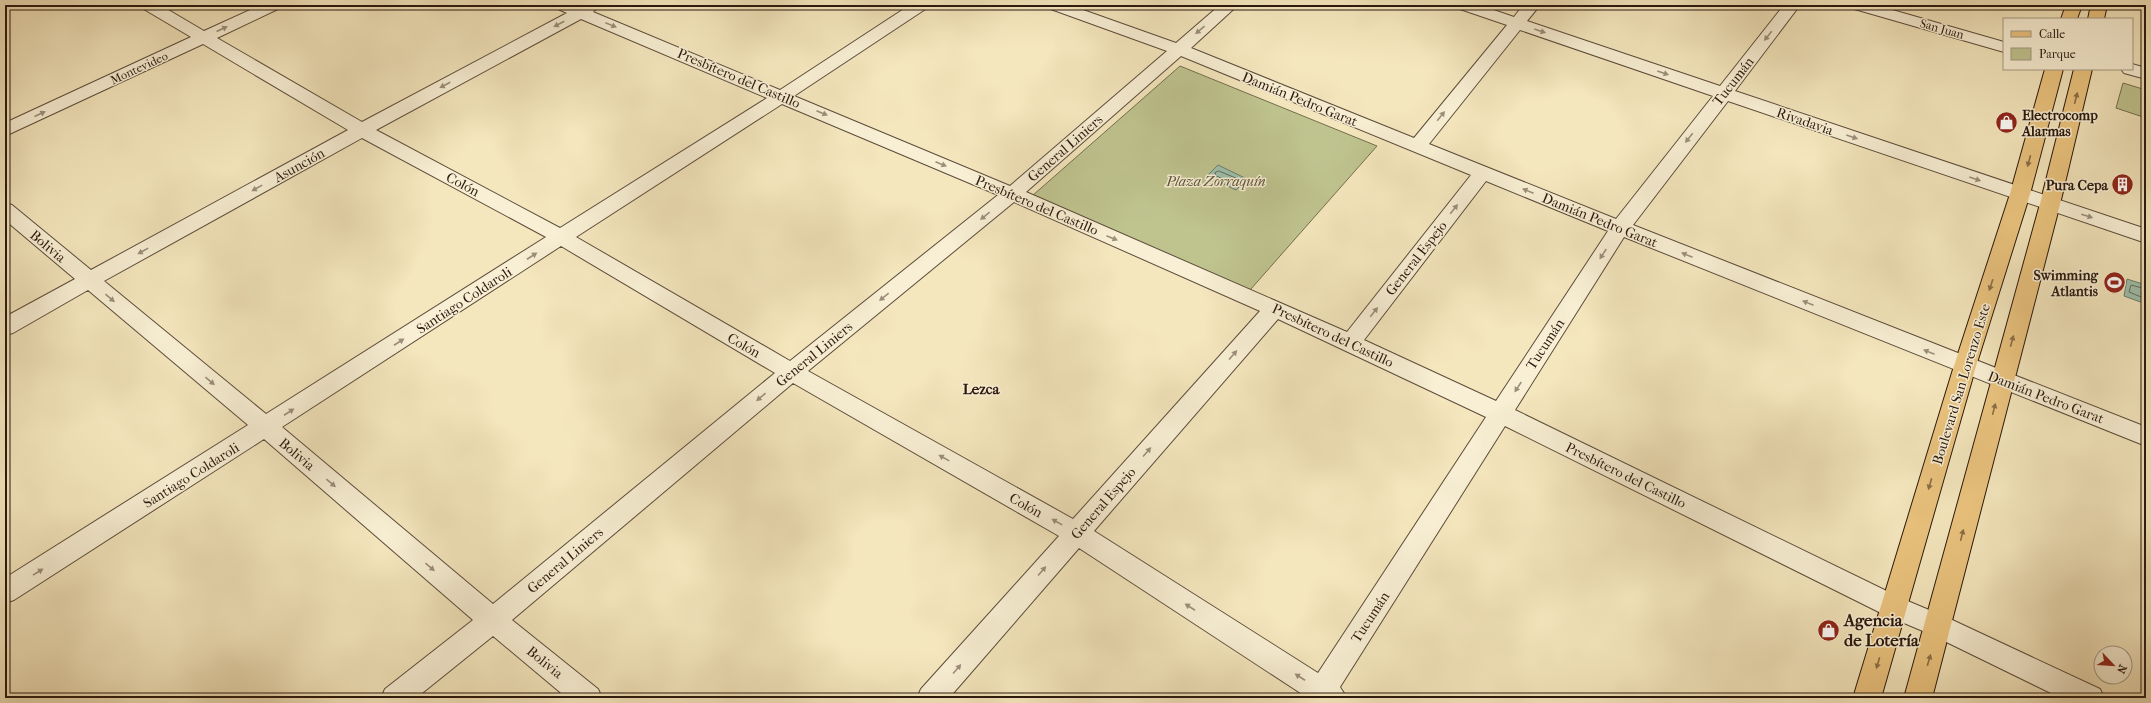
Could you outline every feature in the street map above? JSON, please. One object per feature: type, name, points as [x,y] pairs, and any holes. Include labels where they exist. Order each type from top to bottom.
[{"type":"main road","points":[[2070,18],[2074,5]]},
{"type":"main road","points":[[2096,18],[2099,5]]},
{"type":"main road","name":"Boulevard San Lorenzo Este","points":[[1867,698],[1965,366],[2020,194],[2054,70]]},
{"type":"main road","points":[[1918,698],[1939,626],[2002,379],[2050,204],[2083,70]]},
{"type":"street","name":"Colón","points":[[148,5],[202,38],[362,130],[562,238],[791,372],[1076,533],[1324,696]]},
{"type":"street","name":"Montevideo","points":[[5,130],[274,5]]},
{"type":"street","name":"Santiago Coldaroli","points":[[5,592],[562,238],[920,5]]},
{"type":"street","name":"Damián Pedro Garat","points":[[1054,5],[1178,49],[1482,173],[2146,437]]},
{"type":"street","name":"General Liniers","points":[[395,698],[493,620],[791,372],[1012,194],[1230,5]]},
{"type":"street","name":"Rivadavia","points":[[1463,5],[2146,236]]},
{"type":"street","points":[[1417,146],[1532,5]]},
{"type":"street","name":"Tucumán","points":[[1324,696],[1501,413],[1620,228],[1792,5]]},
{"type":"street","name":"San Juan","points":[[1857,5],[2003,47]]},
{"type":"street","name":"Presbítero del Castillo","points":[[578,7],[1275,308],[1501,413],[1894,607],[1939,626],[2090,698]]},
{"type":"street","name":"Asunción","points":[[5,327],[362,130],[578,7]]},
{"type":"street","points":[[2133,70],[2146,74]]},
{"type":"street","name":"General Espejo","points":[[1350,343],[1482,173]]},
{"type":"street","name":"Bolivia","points":[[5,210],[588,698]]},
{"type":"street","name":"General Espejo","points":[[931,698],[1275,308]]},
{"type":"green space","name":"Plaza Zorraquín","points":[[1180,66],[1377,146],[1243,298],[1032,196]]},
{"type":"green space","points":[[2123,83],[2146,90],[2146,118],[2116,108]]},
{"type":"water","points":[[1218,165],[1247,179],[1236,190],[1207,176]]},
{"type":"water","points":[[2127,279],[2146,285],[2146,304],[2124,296]]},
{"type":"place","name":"Electrocomp Alarmas","points":[[2007,123]]},
{"type":"place","name":"Pura Cepa","points":[[2123,185]]},
{"type":"place","name":"Swimming Atlantis","points":[[2114,283]]},
{"type":"place","name":"Agencia de Lotería","points":[[1828,630]]},
{"type":"district","name":"Lezca","points":[[981,389]]}]
